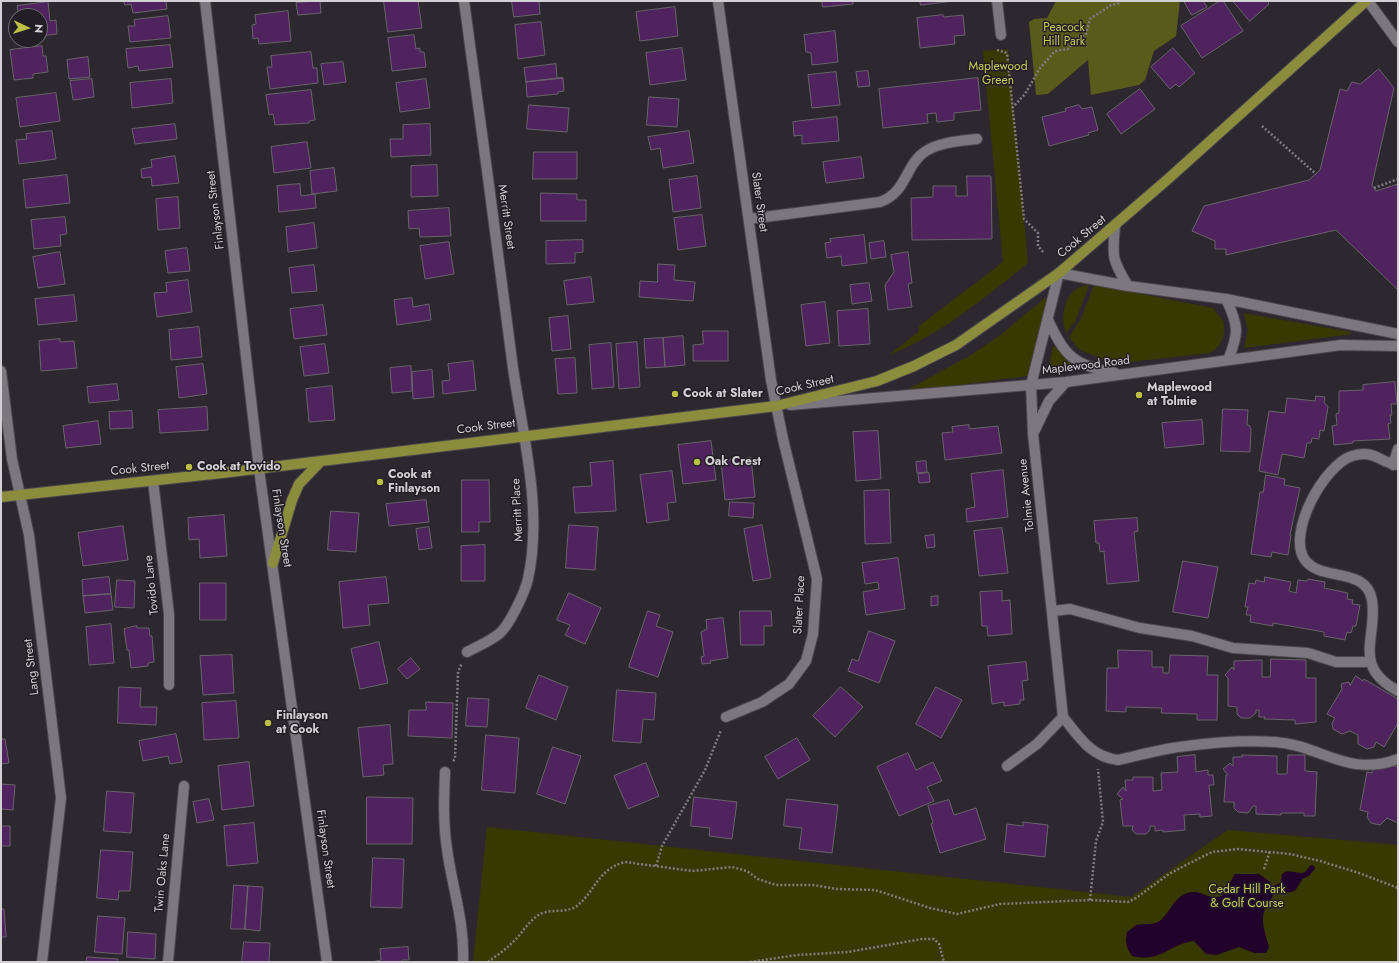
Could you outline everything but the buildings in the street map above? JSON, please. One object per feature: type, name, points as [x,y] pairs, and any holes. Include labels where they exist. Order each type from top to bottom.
[{"type":"main road","name":"Cook Street","points":[[1,497],[259,469],[776,406],[877,381],[914,366],[956,345],[1059,273],[1115,226],[1367,1]]},
{"type":"main road","points":[[273,563],[292,500],[299,484],[321,461]]},
{"type":"street","name":"Finlayson Street","points":[[205,1],[259,469],[327,962]]},
{"type":"street","name":"Merritt Street","points":[[464,1],[524,436]]},
{"type":"street","name":"Slater Street","points":[[718,1],[748,219],[776,406]]},
{"type":"street","points":[[997,1],[1001,36]]},
{"type":"street","points":[[1367,1],[1398,42]]},
{"type":"street","points":[[748,219],[887,200],[898,191],[919,157],[926,151],[954,142],[977,139]]},
{"type":"street","points":[[1115,226],[1113,246],[1115,265],[1128,286]]},
{"type":"street","points":[[1059,273],[1128,286],[1226,299],[1398,334]]},
{"type":"street","name":"Tolmie Avenue","points":[[1059,273],[1031,386],[1034,434],[1063,716]]},
{"type":"street","points":[[1226,299],[1236,319],[1236,340],[1228,360]]},
{"type":"street","points":[[1048,320],[1061,347],[1072,357],[1090,367],[1122,374]]},
{"type":"street","name":"Maplewood Road","points":[[776,406],[1031,386],[1341,346],[1398,346]]},
{"type":"street","name":"Lang Street","points":[[1,371],[12,459],[29,535],[61,798],[42,962]]},
{"type":"street","points":[[1034,434],[1049,401],[1066,382]]},
{"type":"street","name":"Slater Place","points":[[726,717],[762,702],[789,684],[806,661],[813,634],[817,579],[776,406]]},
{"type":"street","name":"Merritt Place","points":[[467,652],[500,633],[517,607],[528,581],[532,554],[534,522],[524,436]]},
{"type":"street","points":[[1398,449],[1396,465],[1372,454],[1351,456],[1339,463],[1327,476],[1310,502],[1300,536],[1301,549],[1305,560],[1311,566],[1320,570],[1350,577],[1360,582],[1368,589],[1372,600],[1369,640],[1371,662],[1380,678],[1398,691]]},
{"type":"street","name":"Tovido Lane","points":[[153,481],[168,614],[169,685]]},
{"type":"street","points":[[1053,611],[1070,609],[1140,628],[1192,636],[1233,648],[1308,653],[1336,662],[1371,662]]},
{"type":"street","points":[[1007,766],[1037,744],[1063,716],[1085,743],[1097,754],[1118,760],[1185,746],[1275,742],[1293,745],[1338,761],[1356,765],[1376,764],[1398,759]]},
{"type":"street","points":[[445,772],[444,817],[447,850],[461,919],[463,962]]},
{"type":"street","name":"Twin Oaks Lane","points":[[168,962],[184,786]]},
{"type":"path","points":[[1012,108],[1025,94],[1040,68],[1055,51],[1068,48],[1075,40],[1086,34],[1090,19],[1111,5],[1120,4],[1120,1]]},
{"type":"path","points":[[1001,36],[996,49],[1006,53],[1024,219],[1038,233],[1038,246],[1043,252]]},
{"type":"path","points":[[1262,126],[1316,174]]},
{"type":"path","points":[[1374,188],[1398,179]]},
{"type":"path","points":[[445,772],[455,759],[458,672],[467,652]]},
{"type":"path","points":[[656,866],[662,846],[705,770],[726,717]]},
{"type":"path","points":[[1090,900],[1096,841],[1103,822],[1097,754]]},
{"type":"path","points":[[488,962],[512,944],[538,915],[552,911],[569,910],[578,905],[596,881],[615,865],[625,862],[692,871],[732,867],[747,870],[758,879],[776,885],[813,885],[837,889],[874,890],[930,908],[957,914],[1000,904],[1090,900],[1128,902],[1182,867],[1217,851],[1237,849],[1290,854],[1343,867],[1398,888]]},
{"type":"path","points":[[1264,869],[1270,851]]},
{"type":"path","points":[[750,962],[848,952],[922,939],[934,939],[939,944],[944,962]]},
{"type":"green space","name":"Peacock Hill Park","points":[[1056,1],[1180,1],[1176,36],[1154,51],[1145,80],[1139,85],[1091,95],[1088,60],[1048,94],[1036,95],[1029,22],[1034,19],[1047,18]]},
{"type":"green space","name":"Maplewood Green","points":[[1008,49],[1028,263],[979,302],[945,326],[927,337],[889,355],[919,331],[919,326],[1003,262],[983,51]]},
{"type":"green space","points":[[1089,285],[1075,322],[1066,333],[1063,318],[1066,303],[1075,290]]},
{"type":"green space","points":[[1094,285],[1213,308],[1223,321],[1224,331],[1222,340],[1217,348],[1209,353],[1121,363],[1109,362],[1083,351],[1077,347],[1069,337],[1081,319]]},
{"type":"green space","points":[[1045,298],[1047,299],[1027,376],[911,391],[909,389],[971,355],[999,336]]},
{"type":"green space","points":[[1244,313],[1350,332],[1352,334],[1244,348],[1248,330]]},
{"type":"green space","points":[[1055,346],[1064,358],[1079,368],[1048,372],[1053,347]]},
{"type":"green space","name":"Cedar Hill Park & Golf Course","points":[[487,827],[1131,897],[1228,830],[1398,845],[1398,962],[473,962]]},
{"type":"shaded area","points":[[1287,871],[1301,873],[1302,880],[1295,891],[1286,893],[1280,886],[1282,874]]},
{"type":"shaded area","points":[[1235,874],[1259,874],[1270,882],[1273,896],[1266,907],[1263,917],[1269,947],[1266,953],[1254,953],[1239,947],[1217,955],[1206,954],[1194,941],[1150,957],[1132,956],[1126,944],[1126,938],[1127,932],[1133,927],[1158,922],[1165,916],[1174,903],[1186,893],[1196,892],[1213,897],[1222,896]]},
{"type":"waterway","points":[[1302,876],[1307,874],[1312,868]]},
{"type":"waterway","points":[[1273,889],[1280,886]]},
{"type":"place","name":"Cook at Slater","points":[[675,394]]},
{"type":"place","name":"Maplewood at Tolmie","points":[[1139,395]]},
{"type":"place","name":"Oak Crest","points":[[697,462]]},
{"type":"place","name":"Cook at Tovido","points":[[189,467]]},
{"type":"place","name":"Cook at Finlayson","points":[[380,482]]},
{"type":"place","name":"Finlayson at Cook","points":[[268,723]]}]
